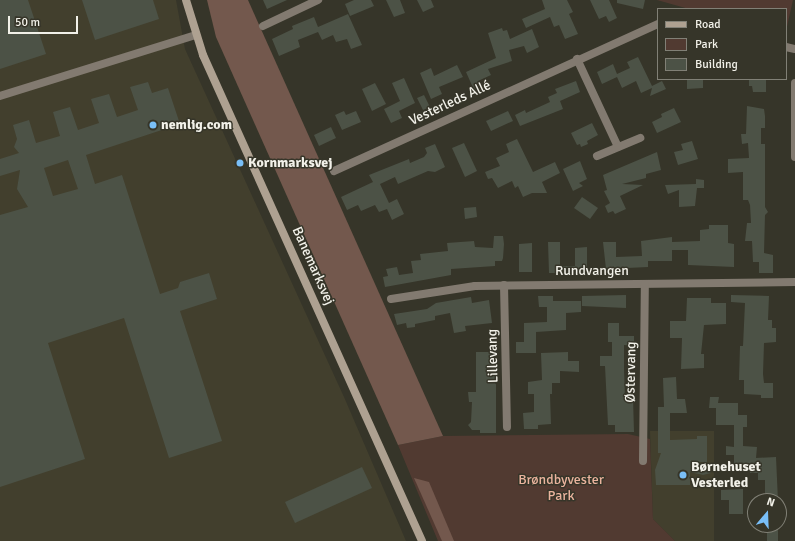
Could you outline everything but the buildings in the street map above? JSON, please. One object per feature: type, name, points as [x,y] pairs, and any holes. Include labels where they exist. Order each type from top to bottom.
[{"type":"street","name":"Banemarksvej","points":[[186,0],[196,35],[422,541]]},
{"type":"street","points":[[263,26],[318,0]]},
{"type":"street","name":"Vesterleds Allé","points":[[334,171],[577,59],[657,24]]},
{"type":"street","points":[[0,96],[196,35]]},
{"type":"street","points":[[577,59],[618,147]]},
{"type":"street","points":[[795,83],[795,157]]},
{"type":"street","points":[[597,156],[640,138]]},
{"type":"street","name":"Rundvangen","points":[[391,299],[475,286],[795,282]]},
{"type":"street","name":"Østervang","points":[[643,461],[645,284]]},
{"type":"street","name":"Lillevang","points":[[504,285],[507,427]]},
{"type":"shaded area","points":[[0,0],[176,0],[185,49],[344,397],[406,541],[0,541]]},
{"type":"shaded area","points":[[207,0],[248,0],[443,436],[398,445],[216,37]]},
{"type":"shaded area","name":"Børnehuset Vesterled","points":[[650,431],[714,431],[714,541],[675,541],[653,519]]},
{"type":"shaded area","points":[[414,478],[429,482],[454,541],[442,541]]},
{"type":"green space","points":[[657,0],[793,0],[787,27],[787,8],[685,8]]},
{"type":"green space","name":"Brøndbyvester Park","points":[[628,434],[650,439],[653,519],[675,541],[438,541],[398,445],[443,436]]},
{"type":"place","name":"nemlig.com","points":[[153,125]]},
{"type":"place","name":"Kornmarksvej","points":[[240,163]]},
{"type":"place","name":"Børnehuset Vesterled","points":[[683,475]]}]
